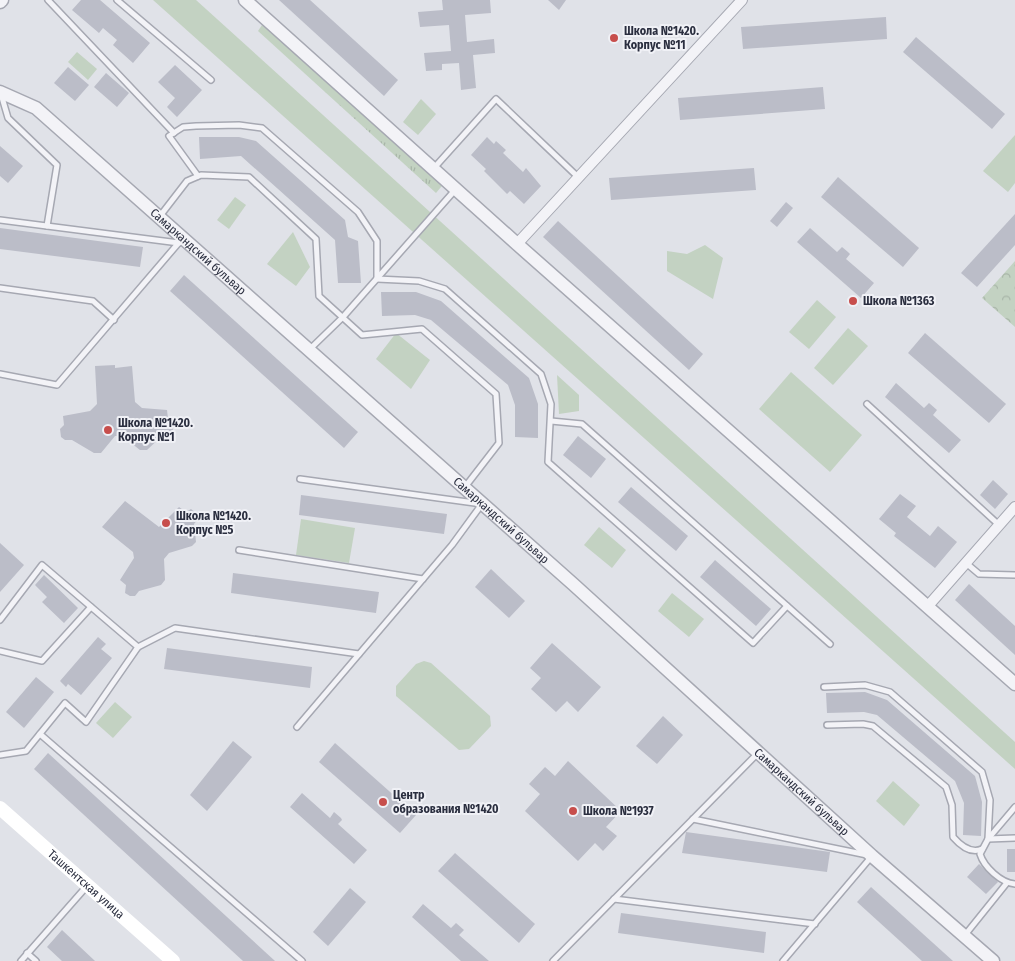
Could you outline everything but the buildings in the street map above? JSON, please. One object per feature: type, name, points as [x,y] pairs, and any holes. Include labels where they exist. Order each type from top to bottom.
[{"type":"main road","name":"Ташкентская улица","points":[[0,808],[172,961]]},
{"type":"street","points":[[245,0],[517,244],[1015,684]]},
{"type":"street","points":[[517,244],[742,0]]},
{"type":"street","name":"Самаркандский бульвар","points":[[0,93],[36,108],[158,218],[180,241],[308,350],[759,752],[872,856],[994,961]]},
{"type":"street","points":[[928,606],[1015,507]]},
{"type":"lane","points":[[48,0],[174,133]]},
{"type":"lane","points":[[117,0],[211,80]]},
{"type":"lane","points":[[0,93],[8,118],[57,165],[48,226]]},
{"type":"lane","points":[[434,169],[496,99],[578,178]]},
{"type":"lane","points":[[198,176],[169,136],[183,127],[239,125],[262,128],[358,212],[377,241],[377,279]]},
{"type":"lane","points":[[158,218],[187,182],[198,176],[249,177],[316,239],[319,296],[362,335],[422,329],[496,394],[499,443],[464,488]]},
{"type":"lane","points":[[308,350],[343,318],[456,189]]},
{"type":"lane","points":[[0,220],[180,241]]},
{"type":"lane","points":[[0,374],[57,385],[180,241]]},
{"type":"lane","points":[[377,279],[419,281],[445,289],[541,374],[551,404],[548,462],[753,643],[787,606]]},
{"type":"lane","points":[[0,288],[93,301],[114,320]]},
{"type":"lane","points":[[867,404],[1000,525]]},
{"type":"lane","points":[[551,421],[582,424],[830,644]]},
{"type":"lane","points":[[300,479],[482,504]]},
{"type":"lane","points":[[297,727],[423,579],[482,504]]},
{"type":"lane","points":[[239,550],[423,579]]},
{"type":"lane","points":[[966,563],[979,574],[1015,575]]},
{"type":"lane","points":[[0,620],[42,565],[138,647]]},
{"type":"lane","points":[[0,651],[42,661],[91,607]]},
{"type":"lane","points":[[0,755],[26,751],[65,703],[86,722],[138,647],[175,628],[359,654]]},
{"type":"lane","points":[[824,687],[865,685],[890,692],[982,772],[990,800],[988,839]]},
{"type":"lane","points":[[827,725],[863,724],[874,726],[946,787],[952,804],[953,837],[970,850],[982,849]]},
{"type":"lane","points":[[40,734],[302,961]]},
{"type":"lane","points":[[553,961],[759,752]]},
{"type":"lane","points":[[1015,807],[988,839],[980,854],[982,861],[1006,884],[1015,884]]},
{"type":"lane","points":[[693,819],[872,856],[783,961]]},
{"type":"lane","points":[[988,839],[1015,838]]},
{"type":"lane","points":[[966,935],[1006,884]]},
{"type":"lane","points":[[20,961],[87,885]]},
{"type":"lane","points":[[614,899],[815,924]]},
{"type":"lane","points":[[27,953],[36,961]]},
{"type":"green space","points":[[153,0],[196,0],[1015,742],[1015,769]]},
{"type":"green space","points":[[262,25],[446,181],[436,193],[258,31]]},
{"type":"green space","points":[[77,52],[97,69],[88,80],[68,62]]},
{"type":"green space","points":[[421,99],[436,114],[418,135],[403,122]]},
{"type":"green space","points":[[1015,135],[1015,183],[1008,192],[983,171]]},
{"type":"green space","points":[[235,197],[246,205],[229,229],[217,220]]},
{"type":"green space","points":[[293,232],[310,267],[296,286],[267,264]]},
{"type":"green space","points":[[705,245],[723,258],[713,299],[667,271],[667,251],[687,254]]},
{"type":"green space","points":[[1015,261],[1015,327],[982,298]]},
{"type":"green space","points":[[817,300],[836,317],[809,349],[789,332]]},
{"type":"green space","points":[[848,328],[868,346],[833,385],[814,368]]},
{"type":"green space","points":[[396,333],[430,360],[411,389],[376,359]]},
{"type":"green space","points":[[791,372],[862,435],[830,472],[759,409]]},
{"type":"green space","points":[[557,375],[579,395],[579,411],[559,414]]},
{"type":"green space","points":[[301,519],[355,528],[349,563],[296,555]]},
{"type":"green space","points":[[599,527],[626,550],[612,568],[584,545]]},
{"type":"green space","points":[[672,593],[704,619],[689,637],[658,611]]},
{"type":"green space","points":[[424,661],[431,663],[490,716],[491,726],[469,749],[459,750],[396,696],[396,686],[416,664]]},
{"type":"green space","points":[[115,702],[132,717],[113,738],[96,723]]},
{"type":"green space","points":[[893,781],[920,805],[904,826],[876,801]]},
{"type":"place","name":"Школа №1420. Корпус №11","points":[[614,38]]},
{"type":"place","name":"Школа №1363","points":[[853,301]]},
{"type":"place","name":"Школа №1420. Корпус №1","points":[[108,430]]},
{"type":"place","name":"Школа №1420. Корпус №5","points":[[166,523]]},
{"type":"place","name":"Центр образования №1420","points":[[383,802]]},
{"type":"place","name":"Школа №1937","points":[[573,811]]}]
